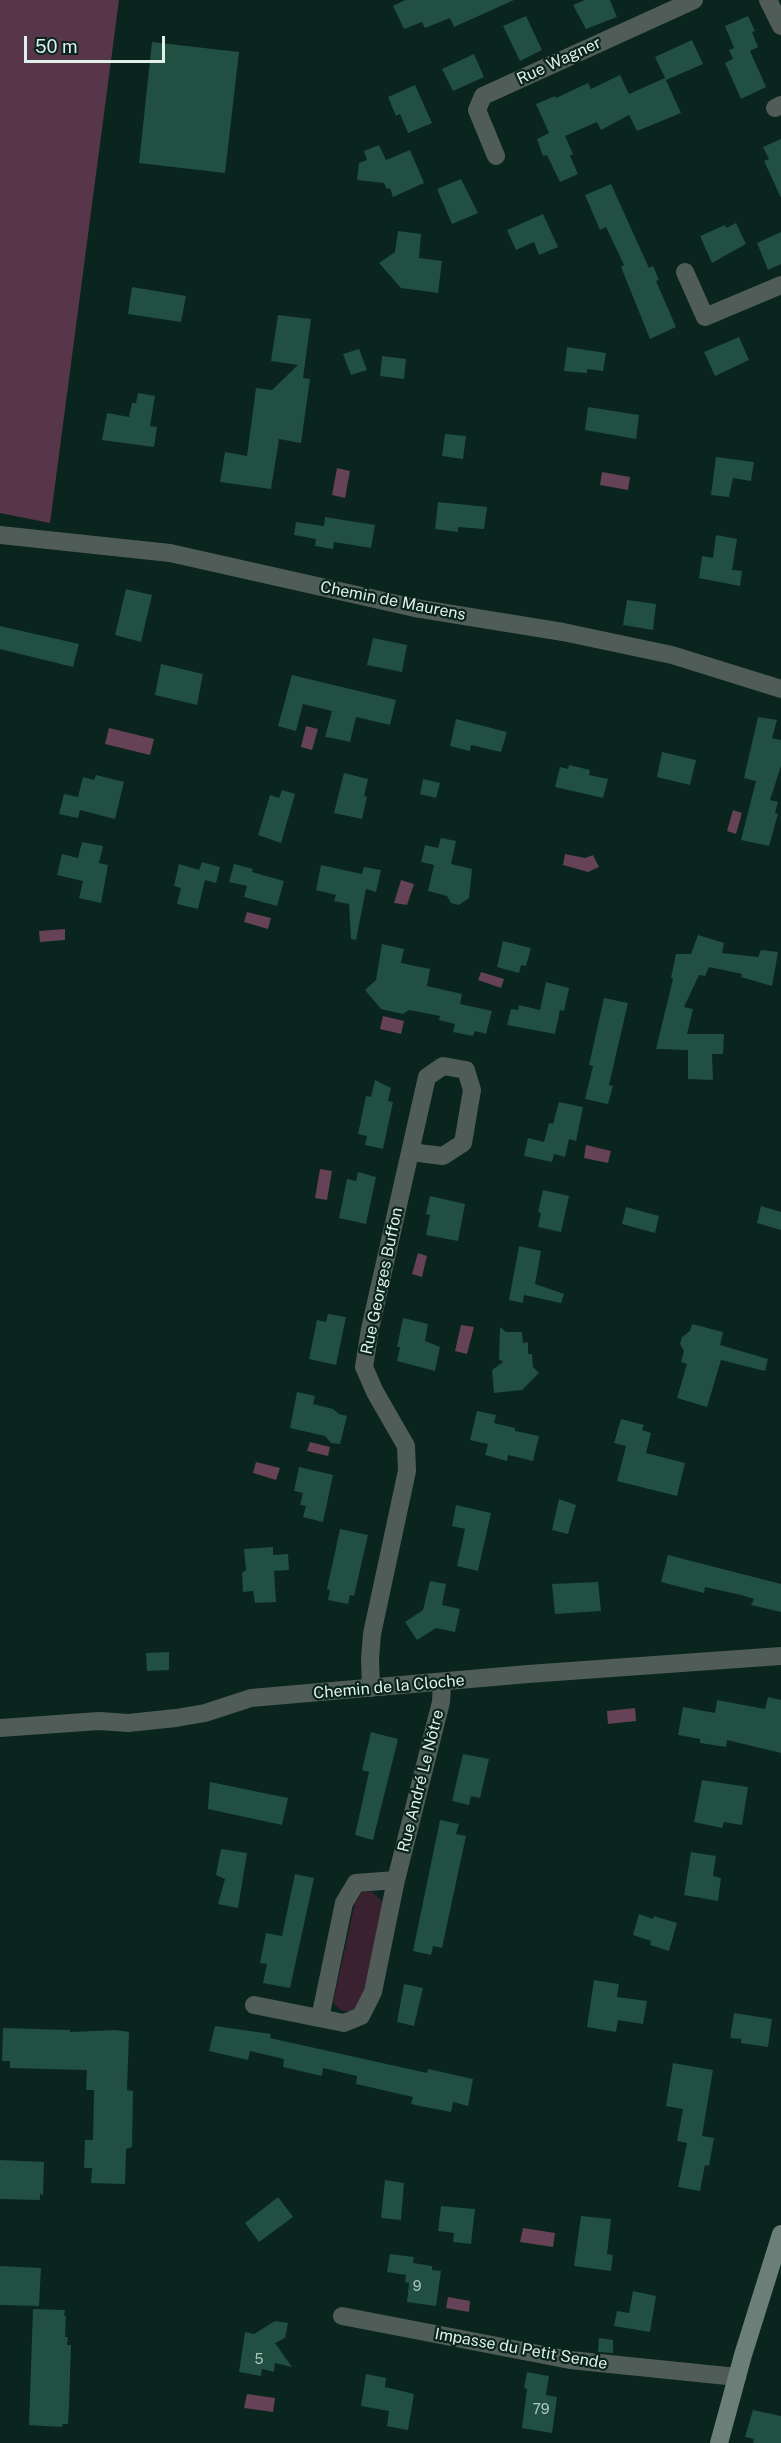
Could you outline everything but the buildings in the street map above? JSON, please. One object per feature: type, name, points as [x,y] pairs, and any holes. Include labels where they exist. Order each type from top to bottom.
[{"type":"street","name":"Rue Wagner","points":[[496,156],[477,110],[483,96],[694,0]]},
{"type":"street","points":[[768,0],[781,26]]},
{"type":"street","points":[[685,272],[705,317],[781,285]]},
{"type":"street","name":"Chemin de Maurens","points":[[0,535],[170,553],[415,608],[562,632],[672,655],[781,689]]},
{"type":"street","name":"Rue Georges Buffon","points":[[371,1688],[372,1634],[407,1471],[406,1446],[375,1392],[364,1367],[370,1329],[410,1152],[427,1077],[443,1066],[466,1070],[472,1089],[463,1143],[443,1156],[410,1152]]},
{"type":"street","name":"Chemin de la Cloche","points":[[0,1728],[99,1721],[128,1723],[176,1718],[205,1713],[251,1698],[781,1656]]},
{"type":"street","name":"Rue André Le Nôtre","points":[[254,2006],[344,2023],[361,2016],[373,1992],[396,1880],[441,1702],[442,1682]]},
{"type":"street","points":[[320,2018],[344,1903],[356,1883],[396,1880]]},
{"type":"street","points":[[719,2443],[743,2355],[781,2234]]},
{"type":"street","name":"Impasse du Petit Sende","points":[[342,2316],[570,2360],[737,2377]]},
{"type":"shaded area","points":[[0,0],[119,0],[50,523],[0,513]]},
{"type":"shaded area","points":[[337,468],[350,471],[345,498],[332,495]]},
{"type":"shaded area","points":[[602,472],[630,477],[628,490],[600,485]]},
{"type":"shaded area","points":[[306,726],[318,729],[312,750],[301,747]]},
{"type":"shaded area","points":[[109,728],[154,739],[150,755],[105,744]]},
{"type":"shaded area","points":[[733,810],[742,813],[736,834],[727,831]]},
{"type":"shaded area","points":[[565,854],[585,858],[593,855],[599,867],[588,872],[563,865]]},
{"type":"shaded area","points":[[401,880],[414,884],[407,905],[394,903]]},
{"type":"shaded area","points":[[247,912],[271,918],[268,929],[244,922]]},
{"type":"shaded area","points":[[65,929],[65,940],[40,942],[39,931]]},
{"type":"shaded area","points":[[481,972],[504,979],[501,988],[478,980]]},
{"type":"shaded area","points":[[383,1016],[404,1021],[401,1034],[380,1029]]},
{"type":"shaded area","points":[[586,1145],[611,1151],[608,1163],[584,1158]]},
{"type":"shaded area","points":[[320,1169],[332,1171],[327,1200],[315,1198]]},
{"type":"shaded area","points":[[418,1253],[427,1256],[422,1277],[412,1274]]},
{"type":"shaded area","points":[[461,1325],[474,1327],[467,1354],[455,1351]]},
{"type":"shaded area","points":[[310,1442],[330,1447],[328,1456],[307,1451]]},
{"type":"shaded area","points":[[256,1462],[280,1468],[276,1480],[253,1473]]},
{"type":"shaded area","points":[[635,1708],[636,1721],[608,1724],[607,1711]]},
{"type":"shaded area","points":[[362,1892],[372,1892],[386,1908],[361,2007],[355,2011],[342,2011],[333,2003],[355,1903]]},
{"type":"shaded area","points":[[523,2228],[555,2233],[553,2247],[520,2242]]},
{"type":"shaded area","points":[[448,2297],[470,2301],[469,2312],[446,2308]]},
{"type":"shaded area","points":[[247,2394],[275,2398],[273,2412],[244,2408]]}]
